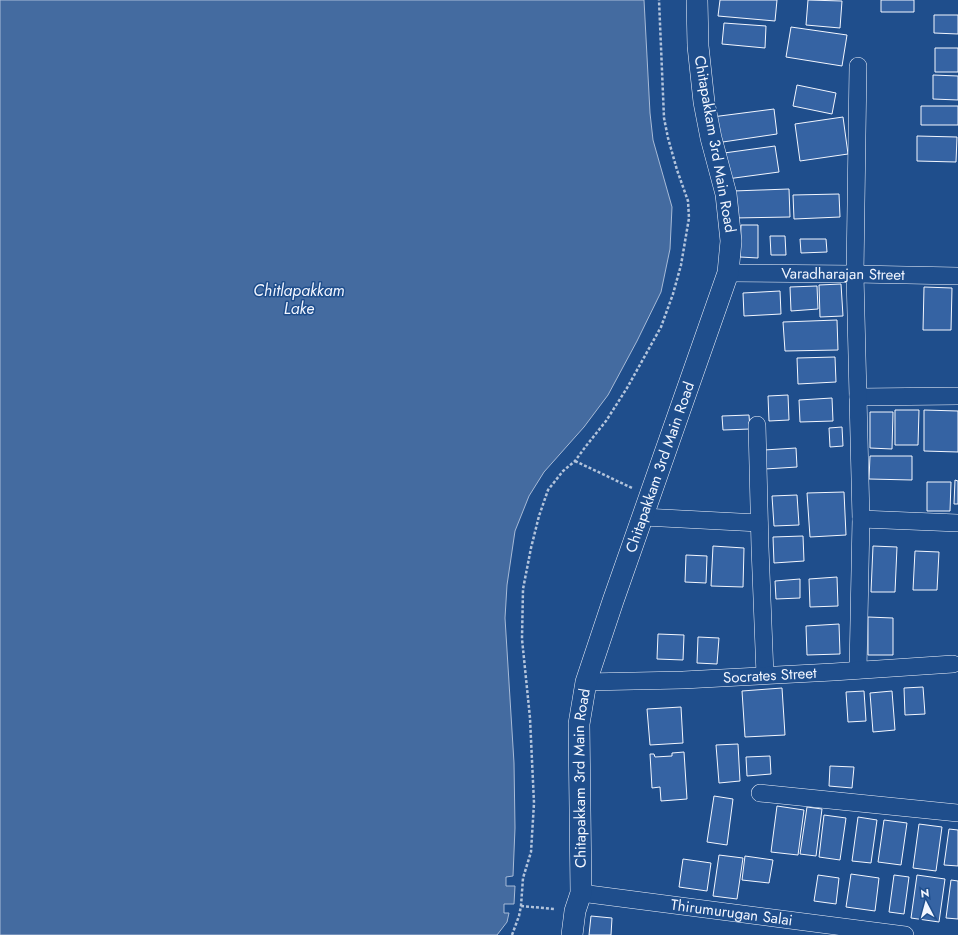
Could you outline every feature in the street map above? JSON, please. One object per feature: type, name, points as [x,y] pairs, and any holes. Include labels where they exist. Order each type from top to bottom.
[{"type":"street","name":"Chitapakkam 3rd Main Road","points":[[572,935],[581,893],[579,724],[586,682],[728,273],[731,241],[726,194],[711,138],[704,102],[698,46],[696,0]]},
{"type":"street","points":[[858,66],[855,274],[861,519],[858,670]]},
{"type":"street","name":"Varadharajan Street","points":[[728,273],[958,276]]},
{"type":"street","points":[[858,397],[958,396]]},
{"type":"street","points":[[757,425],[765,675]]},
{"type":"street","points":[[643,517],[760,522]]},
{"type":"street","points":[[861,519],[958,523]]},
{"type":"street","name":"Socrates Street","points":[[586,682],[683,680],[952,664]]},
{"type":"street","points":[[760,793],[958,813]]},
{"type":"street","name":"Thirumurugan Salai","points":[[581,893],[906,935]]},
{"type":"path","points":[[512,935],[519,916],[523,878],[531,852],[534,804],[530,718],[522,639],[523,589],[531,548],[539,516],[548,490],[563,471],[575,461],[606,421],[627,388],[660,327],[673,294],[681,265],[689,218],[688,201],[677,170],[664,118],[659,0]]},
{"type":"path","points":[[575,461],[650,497]]},
{"type":"path","points":[[521,906],[543,908]]},
{"type":"water","name":"Chitlapakkam Lake","points":[[0,0],[644,0],[650,113],[653,140],[672,207],[670,249],[661,292],[608,395],[584,427],[544,472],[529,496],[515,531],[507,585],[505,618],[514,763],[515,828],[513,876],[506,877],[506,886],[515,886],[514,904],[504,904],[504,913],[509,913],[507,922],[497,935],[0,935]]},
{"type":"building","points":[[720,0],[777,0],[775,21],[718,16]]},
{"type":"building","points":[[808,0],[842,1],[840,28],[806,25]]},
{"type":"building","points":[[881,0],[914,0],[914,12],[881,12]]},
{"type":"building","points":[[934,15],[958,15],[958,34],[934,33]]},
{"type":"building","points":[[724,23],[766,26],[765,48],[722,44]]},
{"type":"building","points":[[791,27],[847,35],[842,66],[786,57]]},
{"type":"building","points":[[935,48],[958,48],[958,72],[935,72]]},
{"type":"building","points":[[933,75],[958,76],[958,100],[933,99]]},
{"type":"building","points":[[797,85],[836,93],[832,114],[793,106]]},
{"type":"building","points":[[921,106],[958,106],[958,125],[921,125]]},
{"type":"building","points":[[774,109],[777,134],[716,143],[712,117]]},
{"type":"building","points":[[843,117],[848,154],[800,161],[795,124]]},
{"type":"building","points":[[917,136],[957,137],[956,162],[917,161]]},
{"type":"building","points":[[775,146],[779,172],[727,179],[724,153]]},
{"type":"building","points":[[789,189],[790,217],[734,218],[733,191]]},
{"type":"building","points":[[839,194],[840,217],[794,219],[793,195]]},
{"type":"building","points":[[741,225],[758,225],[758,258],[740,257]]},
{"type":"building","points":[[770,236],[785,236],[786,255],[771,255]]},
{"type":"building","points":[[800,239],[826,239],[827,252],[801,253]]},
{"type":"building","points":[[841,284],[843,316],[820,317],[819,285]]},
{"type":"building","points":[[817,286],[818,309],[791,311],[790,287]]},
{"type":"building","points":[[924,287],[952,288],[951,330],[923,330]]},
{"type":"building","points":[[780,291],[781,314],[744,316],[743,293]]},
{"type":"building","points":[[837,320],[838,350],[785,351],[783,322]]},
{"type":"building","points":[[835,357],[836,382],[798,384],[797,358]]},
{"type":"building","points":[[788,395],[789,420],[769,421],[768,396]]},
{"type":"building","points":[[832,398],[833,421],[800,422],[799,400]]},
{"type":"building","points":[[895,410],[919,410],[918,445],[895,445]]},
{"type":"building","points":[[924,410],[958,411],[958,452],[924,451]]},
{"type":"building","points":[[870,412],[893,412],[892,449],[870,448]]},
{"type":"building","points":[[749,415],[750,429],[723,430],[722,416]]},
{"type":"building","points":[[842,427],[843,446],[830,447],[829,428]]},
{"type":"building","points":[[796,448],[797,467],[765,469],[764,450]]},
{"type":"building","points":[[870,456],[912,456],[912,480],[869,479]]},
{"type":"building","points":[[955,480],[958,481],[958,504],[954,504]]},
{"type":"building","points":[[927,482],[951,482],[950,511],[927,511]]},
{"type":"building","points":[[844,492],[846,535],[810,537],[807,493]]},
{"type":"building","points":[[797,495],[799,525],[774,526],[772,496]]},
{"type":"building","points":[[803,536],[804,561],[774,563],[773,537]]},
{"type":"building","points":[[713,546],[744,548],[743,587],[711,586]]},
{"type":"building","points":[[873,546],[897,547],[895,592],[871,592]]},
{"type":"building","points":[[915,551],[939,552],[937,590],[913,590]]},
{"type":"building","points":[[686,555],[707,556],[706,583],[685,582]]},
{"type":"building","points":[[837,577],[838,606],[810,607],[809,579]]},
{"type":"building","points":[[800,579],[800,598],[776,599],[775,581]]},
{"type":"building","points":[[868,617],[893,618],[893,655],[868,655]]},
{"type":"building","points":[[839,624],[840,654],[807,655],[806,626]]},
{"type":"building","points":[[658,634],[684,635],[683,660],[657,659]]},
{"type":"building","points":[[698,637],[719,638],[717,664],[697,663]]},
{"type":"building","points":[[923,687],[925,714],[905,715],[904,688]]},
{"type":"building","points":[[782,688],[785,735],[745,737],[742,691]]},
{"type":"building","points":[[864,691],[866,721],[848,722],[846,692]]},
{"type":"building","points":[[892,691],[895,730],[873,732],[870,693]]},
{"type":"building","points":[[681,707],[683,743],[650,745],[647,709]]},
{"type":"building","points":[[738,744],[740,781],[719,783],[716,745]]},
{"type":"building","points":[[684,752],[687,799],[661,801],[660,787],[652,788],[650,754],[654,754],[655,757],[672,756],[672,753]]},
{"type":"building","points":[[770,756],[771,774],[747,776],[746,757]]},
{"type":"building","points":[[830,766],[854,767],[852,788],[829,786]]},
{"type":"building","points":[[714,796],[733,799],[727,845],[707,842]]},
{"type":"building","points":[[777,806],[804,810],[798,855],[771,852]]},
{"type":"building","points":[[807,807],[822,809],[816,856],[800,854]]},
{"type":"building","points":[[824,815],[846,818],[840,860],[819,857]]},
{"type":"building","points":[[858,817],[877,820],[871,863],[852,861]]},
{"type":"building","points":[[884,820],[907,823],[901,865],[878,862]]},
{"type":"building","points":[[919,824],[942,827],[936,871],[913,868]]},
{"type":"building","points":[[949,829],[958,830],[958,866],[944,865]]},
{"type":"building","points":[[719,855],[743,858],[737,899],[713,896]]},
{"type":"building","points":[[745,856],[773,860],[769,883],[742,880]]},
{"type":"building","points":[[683,859],[711,863],[707,891],[679,887]]},
{"type":"building","points":[[851,874],[879,878],[875,911],[846,907]]},
{"type":"building","points":[[818,875],[839,878],[836,904],[814,901]]},
{"type":"building","points":[[894,875],[909,877],[904,914],[889,912]]},
{"type":"building","points":[[917,875],[945,879],[939,922],[911,918]]},
{"type":"building","points":[[951,880],[958,881],[958,919],[946,918]]},
{"type":"building","points":[[591,916],[612,918],[611,935],[589,935]]}]
